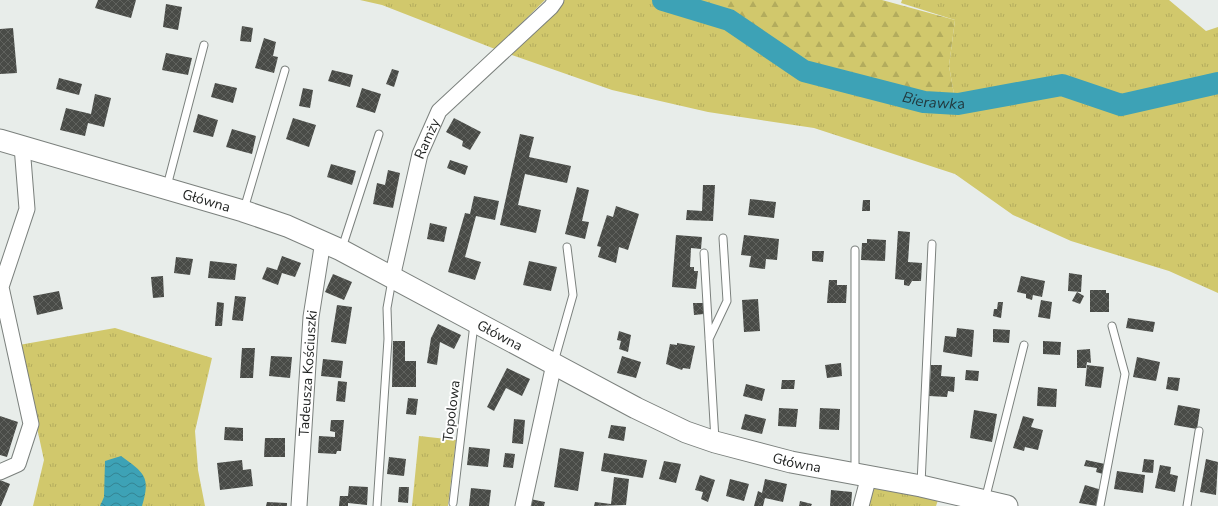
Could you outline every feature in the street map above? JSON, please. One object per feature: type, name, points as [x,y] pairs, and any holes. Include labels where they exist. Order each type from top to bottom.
[{"type":"main road","name":"Główna","points":[[0,140],[243,211],[287,226],[332,246],[643,411],[686,432],[715,442],[791,462],[862,474],[1008,506]]},
{"type":"street","name":"Ramży","points":[[392,278],[420,154],[439,111],[551,7],[556,0]]},
{"type":"street","points":[[0,472],[18,464],[31,424],[0,287],[27,209],[22,146]]},
{"type":"street","name":"Tadeusza Kościuszki","points":[[299,506],[311,317],[332,246]]},
{"type":"street","points":[[523,506],[554,364]]},
{"type":"street","points":[[861,506],[862,474]]},
{"type":"lane","points":[[166,188],[204,44]]},
{"type":"lane","points":[[243,211],[286,70]]},
{"type":"lane","points":[[332,246],[379,134]]},
{"type":"lane","points":[[709,340],[727,301],[723,238]]},
{"type":"lane","points":[[921,486],[932,244]]},
{"type":"lane","points":[[554,364],[573,295],[567,247]]},
{"type":"lane","points":[[855,250],[862,474]]},
{"type":"lane","points":[[704,253],[715,442]]},
{"type":"lane","points":[[377,506],[388,339],[387,308],[392,278]]},
{"type":"lane","name":"Topolowa","points":[[453,503],[474,322]]},
{"type":"lane","points":[[1100,506],[1124,374],[1112,326]]},
{"type":"lane","points":[[985,500],[1024,345]]},
{"type":"lane","points":[[1187,506],[1199,430]]},
{"type":"green space","points":[[360,0],[545,0],[495,49],[382,5]]},
{"type":"green space","points":[[563,0],[656,0],[727,22],[783,60],[809,75],[924,105],[954,106],[980,102],[955,100],[949,66],[955,20],[901,3],[902,0],[1169,0],[1206,31],[1218,27],[1218,75],[1194,80],[1218,91],[1218,293],[1169,271],[1071,241],[1013,215],[955,174],[814,128],[708,112],[612,90],[509,54]]},
{"type":"green space","points":[[672,0],[882,0],[955,20],[949,66],[955,100],[930,97],[807,66],[732,17]]},
{"type":"green space","points":[[115,328],[212,358],[195,431],[198,470],[205,506],[33,506],[44,460],[19,345]]},
{"type":"green space","points":[[419,436],[456,440],[448,506],[412,506]]},
{"type":"green space","points":[[873,488],[938,500],[936,506],[868,506]]},
{"type":"water","points":[[121,456],[144,476],[146,488],[142,506],[100,506],[104,497],[105,461]]},
{"type":"building","points":[[98,0],[136,0],[131,18],[95,8]]},
{"type":"building","points":[[166,4],[182,7],[178,30],[163,27]]},
{"type":"building","points":[[242,26],[253,28],[251,42],[240,41]]},
{"type":"building","points":[[13,28],[17,73],[0,74],[0,29]]},
{"type":"building","points":[[264,38],[276,42],[273,56],[278,57],[274,73],[255,68]]},
{"type":"building","points":[[166,53],[192,58],[188,75],[162,70]]},
{"type":"building","points":[[392,69],[399,71],[394,87],[386,84]]},
{"type":"building","points":[[332,70],[353,75],[350,87],[328,81]]},
{"type":"building","points":[[59,78],[82,84],[79,95],[56,89]]},
{"type":"building","points":[[215,83],[237,88],[233,103],[211,97]]},
{"type":"building","points":[[303,88],[313,90],[310,108],[299,106]]},
{"type":"building","points":[[362,88],[381,94],[375,113],[356,107]]},
{"type":"building","points":[[95,94],[111,98],[104,127],[88,123],[85,136],[60,130],[66,108],[91,114]]},
{"type":"building","points":[[198,114],[218,120],[213,137],[193,132]]},
{"type":"building","points":[[293,118],[316,125],[309,147],[286,139]]},
{"type":"building","points":[[454,118],[481,132],[470,150],[462,146],[463,141],[446,132]]},
{"type":"building","points":[[232,129],[256,136],[252,154],[226,147]]},
{"type":"building","points":[[520,134],[534,137],[529,157],[571,166],[567,183],[525,174],[518,205],[541,210],[536,233],[500,225]]},
{"type":"building","points":[[450,160],[468,166],[465,175],[447,168]]},
{"type":"building","points":[[331,164],[356,171],[352,185],[327,177]]},
{"type":"building","points":[[388,170],[400,173],[393,208],[373,204],[377,183],[385,185]]},
{"type":"building","points":[[703,185],[715,185],[713,221],[686,220],[687,210],[702,211]]},
{"type":"building","points":[[577,187],[589,190],[582,221],[589,222],[585,239],[565,234]]},
{"type":"building","points":[[474,196],[499,201],[495,220],[476,216],[465,257],[481,262],[475,280],[448,272],[465,213],[470,214]]},
{"type":"building","points":[[750,199],[776,202],[774,218],[748,215]]},
{"type":"building","points":[[863,200],[870,200],[870,211],[862,211]]},
{"type":"building","points":[[616,206],[639,214],[628,250],[619,247],[616,263],[598,257],[601,247],[597,246],[607,215],[613,217]]},
{"type":"building","points":[[430,223],[447,227],[444,242],[427,239]]},
{"type":"building","points":[[898,231],[910,232],[908,262],[922,263],[921,281],[912,281],[909,286],[904,285],[904,280],[895,279]]},
{"type":"building","points":[[676,235],[702,237],[701,249],[691,248],[690,267],[694,267],[694,271],[698,271],[696,289],[672,287]]},
{"type":"building","points":[[744,235],[779,239],[777,260],[766,259],[765,269],[749,267],[751,256],[741,255]]},
{"type":"building","points":[[867,239],[886,240],[885,261],[861,260],[862,243],[867,243]]},
{"type":"building","points":[[812,251],[824,251],[823,262],[812,261]]},
{"type":"building","points":[[282,256],[301,263],[295,277],[282,273],[278,285],[262,279],[267,267],[277,270]]},
{"type":"building","points":[[176,257],[193,259],[190,275],[174,273]]},
{"type":"building","points":[[210,261],[237,264],[235,280],[208,278]]},
{"type":"building","points":[[529,261],[557,267],[551,291],[523,285]]},
{"type":"building","points":[[1069,273],[1082,275],[1081,292],[1068,291]]},
{"type":"building","points":[[333,274],[352,282],[344,300],[325,292]]},
{"type":"building","points":[[163,276],[164,297],[153,298],[151,277]]},
{"type":"building","points":[[1021,276],[1045,281],[1042,297],[1033,295],[1032,300],[1026,298],[1026,294],[1017,292]]},
{"type":"building","points":[[829,280],[837,280],[837,285],[847,285],[846,303],[827,303]]},
{"type":"building","points":[[1090,290],[1106,290],[1106,293],[1109,293],[1109,312],[1090,312]]},
{"type":"building","points":[[59,291],[63,309],[37,315],[33,296]]},
{"type":"building","points":[[1077,292],[1084,296],[1080,304],[1072,301]]},
{"type":"building","points":[[235,296],[246,297],[243,321],[232,320]]},
{"type":"building","points":[[758,299],[760,331],[744,332],[742,300]]},
{"type":"building","points":[[1041,300],[1052,302],[1050,319],[1038,317]]},
{"type":"building","points":[[217,302],[224,303],[222,326],[215,326]]},
{"type":"building","points":[[998,302],[1003,302],[1001,318],[993,316],[994,309],[997,309]]},
{"type":"building","points":[[693,303],[704,303],[704,314],[694,315]]},
{"type":"building","points":[[337,305],[352,307],[346,344],[331,342]]},
{"type":"building","points":[[1128,318],[1155,322],[1153,332],[1126,328]]},
{"type":"building","points":[[438,324],[461,335],[454,349],[440,342],[437,365],[427,363],[431,338]]},
{"type":"building","points":[[957,328],[974,330],[972,357],[943,352],[945,336],[956,337]]},
{"type":"building","points":[[993,329],[1010,330],[1009,343],[993,342]]},
{"type":"building","points":[[619,331],[631,335],[628,352],[619,349],[621,341],[617,340]]},
{"type":"building","points":[[393,341],[405,341],[405,361],[416,361],[416,387],[392,387]]},
{"type":"building","points":[[1043,341],[1061,342],[1060,355],[1043,354]]},
{"type":"building","points":[[677,343],[695,346],[690,369],[683,368],[682,370],[666,364],[670,344],[677,345]]},
{"type":"building","points":[[242,348],[255,348],[253,378],[240,378]]},
{"type":"building","points":[[1090,349],[1091,363],[1087,362],[1086,368],[1077,368],[1077,350]]},
{"type":"building","points":[[271,356],[292,357],[290,378],[269,376]]},
{"type":"building","points":[[622,356],[641,362],[636,378],[617,373]]},
{"type":"building","points":[[1137,357],[1160,362],[1156,381],[1133,377]]},
{"type":"building","points":[[323,359],[343,361],[341,378],[321,376]]},
{"type":"building","points":[[841,363],[842,376],[827,378],[825,365]]},
{"type":"building","points":[[931,365],[942,365],[941,376],[955,377],[954,392],[948,391],[947,397],[929,396]]},
{"type":"building","points":[[1087,365],[1104,367],[1101,388],[1085,386]]},
{"type":"building","points":[[507,368],[530,379],[522,396],[506,388],[494,411],[487,407]]},
{"type":"building","points":[[966,370],[979,371],[978,381],[965,380]]},
{"type":"building","points":[[1168,377],[1180,378],[1178,391],[1166,389]]},
{"type":"building","points":[[782,380],[795,380],[794,389],[781,389]]},
{"type":"building","points":[[338,381],[347,382],[345,402],[336,401]]},
{"type":"building","points":[[746,384],[765,389],[762,401],[743,396]]},
{"type":"building","points":[[1038,387],[1057,389],[1056,407],[1037,406]]},
{"type":"building","points":[[408,398],[418,399],[416,415],[406,414]]},
{"type":"building","points":[[1178,405],[1200,409],[1197,429],[1174,425]]},
{"type":"building","points":[[779,408],[798,409],[796,427],[778,426]]},
{"type":"building","points":[[820,408],[840,409],[839,430],[819,429]]},
{"type":"building","points":[[974,410],[997,414],[992,442],[970,438]]},
{"type":"building","points":[[745,414],[766,419],[762,434],[741,429]]},
{"type":"building","points":[[0,416],[18,422],[7,457],[0,455]]},
{"type":"building","points":[[1023,416],[1034,419],[1031,427],[1043,430],[1038,450],[1025,447],[1024,451],[1013,448]]},
{"type":"building","points":[[514,419],[525,420],[523,444],[512,443]]},
{"type":"building","points":[[331,420],[344,420],[341,451],[337,451],[336,454],[318,453],[319,436],[335,437],[335,432],[330,431]]},
{"type":"building","points":[[611,425],[626,427],[624,441],[608,438]]},
{"type":"building","points":[[225,427],[243,428],[243,441],[224,440]]},
{"type":"building","points":[[265,438],[285,438],[285,457],[264,457]]},
{"type":"building","points":[[469,447],[490,449],[488,467],[467,465]]},
{"type":"building","points":[[560,448],[584,452],[578,491],[554,487]]},
{"type":"building","points":[[505,453],[515,454],[513,468],[503,467]]},
{"type":"building","points":[[604,453],[647,460],[643,478],[601,471]]},
{"type":"building","points":[[389,457],[406,459],[404,476],[387,474]]},
{"type":"building","points":[[1144,459],[1154,460],[1153,473],[1142,472]]},
{"type":"building","points":[[1206,459],[1218,462],[1216,495],[1200,492]]},
{"type":"building","points":[[242,460],[243,470],[251,469],[253,486],[220,490],[217,463]]},
{"type":"building","points":[[1086,460],[1105,464],[1103,474],[1096,472],[1097,468],[1084,466]]},
{"type":"building","points":[[664,461],[681,464],[676,483],[659,479]]},
{"type":"building","points":[[1160,465],[1171,467],[1170,474],[1178,476],[1175,492],[1155,488]]},
{"type":"building","points":[[1117,471],[1145,475],[1143,493],[1114,489]]},
{"type":"building","points":[[700,475],[715,480],[708,502],[701,499],[703,492],[695,490]]},
{"type":"building","points":[[614,477],[629,479],[626,505],[594,506],[595,502],[611,504]]},
{"type":"building","points":[[730,479],[749,484],[744,501],[726,496]]},
{"type":"building","points":[[765,479],[787,484],[783,502],[765,498],[763,506],[754,506],[758,491],[762,493]]},
{"type":"building","points":[[0,480],[10,484],[1,506],[0,506]]},
{"type":"building","points":[[1085,485],[1102,490],[1097,506],[1079,503]]},
{"type":"building","points":[[349,486],[368,487],[367,505],[348,503],[348,506],[339,506],[340,496],[348,496]]},
{"type":"building","points":[[399,487],[409,487],[408,503],[398,502]]},
{"type":"building","points":[[471,488],[491,490],[489,506],[469,506]]},
{"type":"building","points":[[831,490],[852,492],[851,506],[830,506]]},
{"type":"building","points":[[530,499],[545,502],[544,506],[529,506]]},
{"type":"building","points":[[800,501],[812,504],[811,506],[799,506]]},
{"type":"building","points":[[267,502],[287,503],[287,506],[266,506]]},
{"type":"waterway","name":"Bierawka","points":[[663,0],[729,20],[804,71],[924,102],[958,104],[1062,85],[1121,105],[1218,83]]}]
